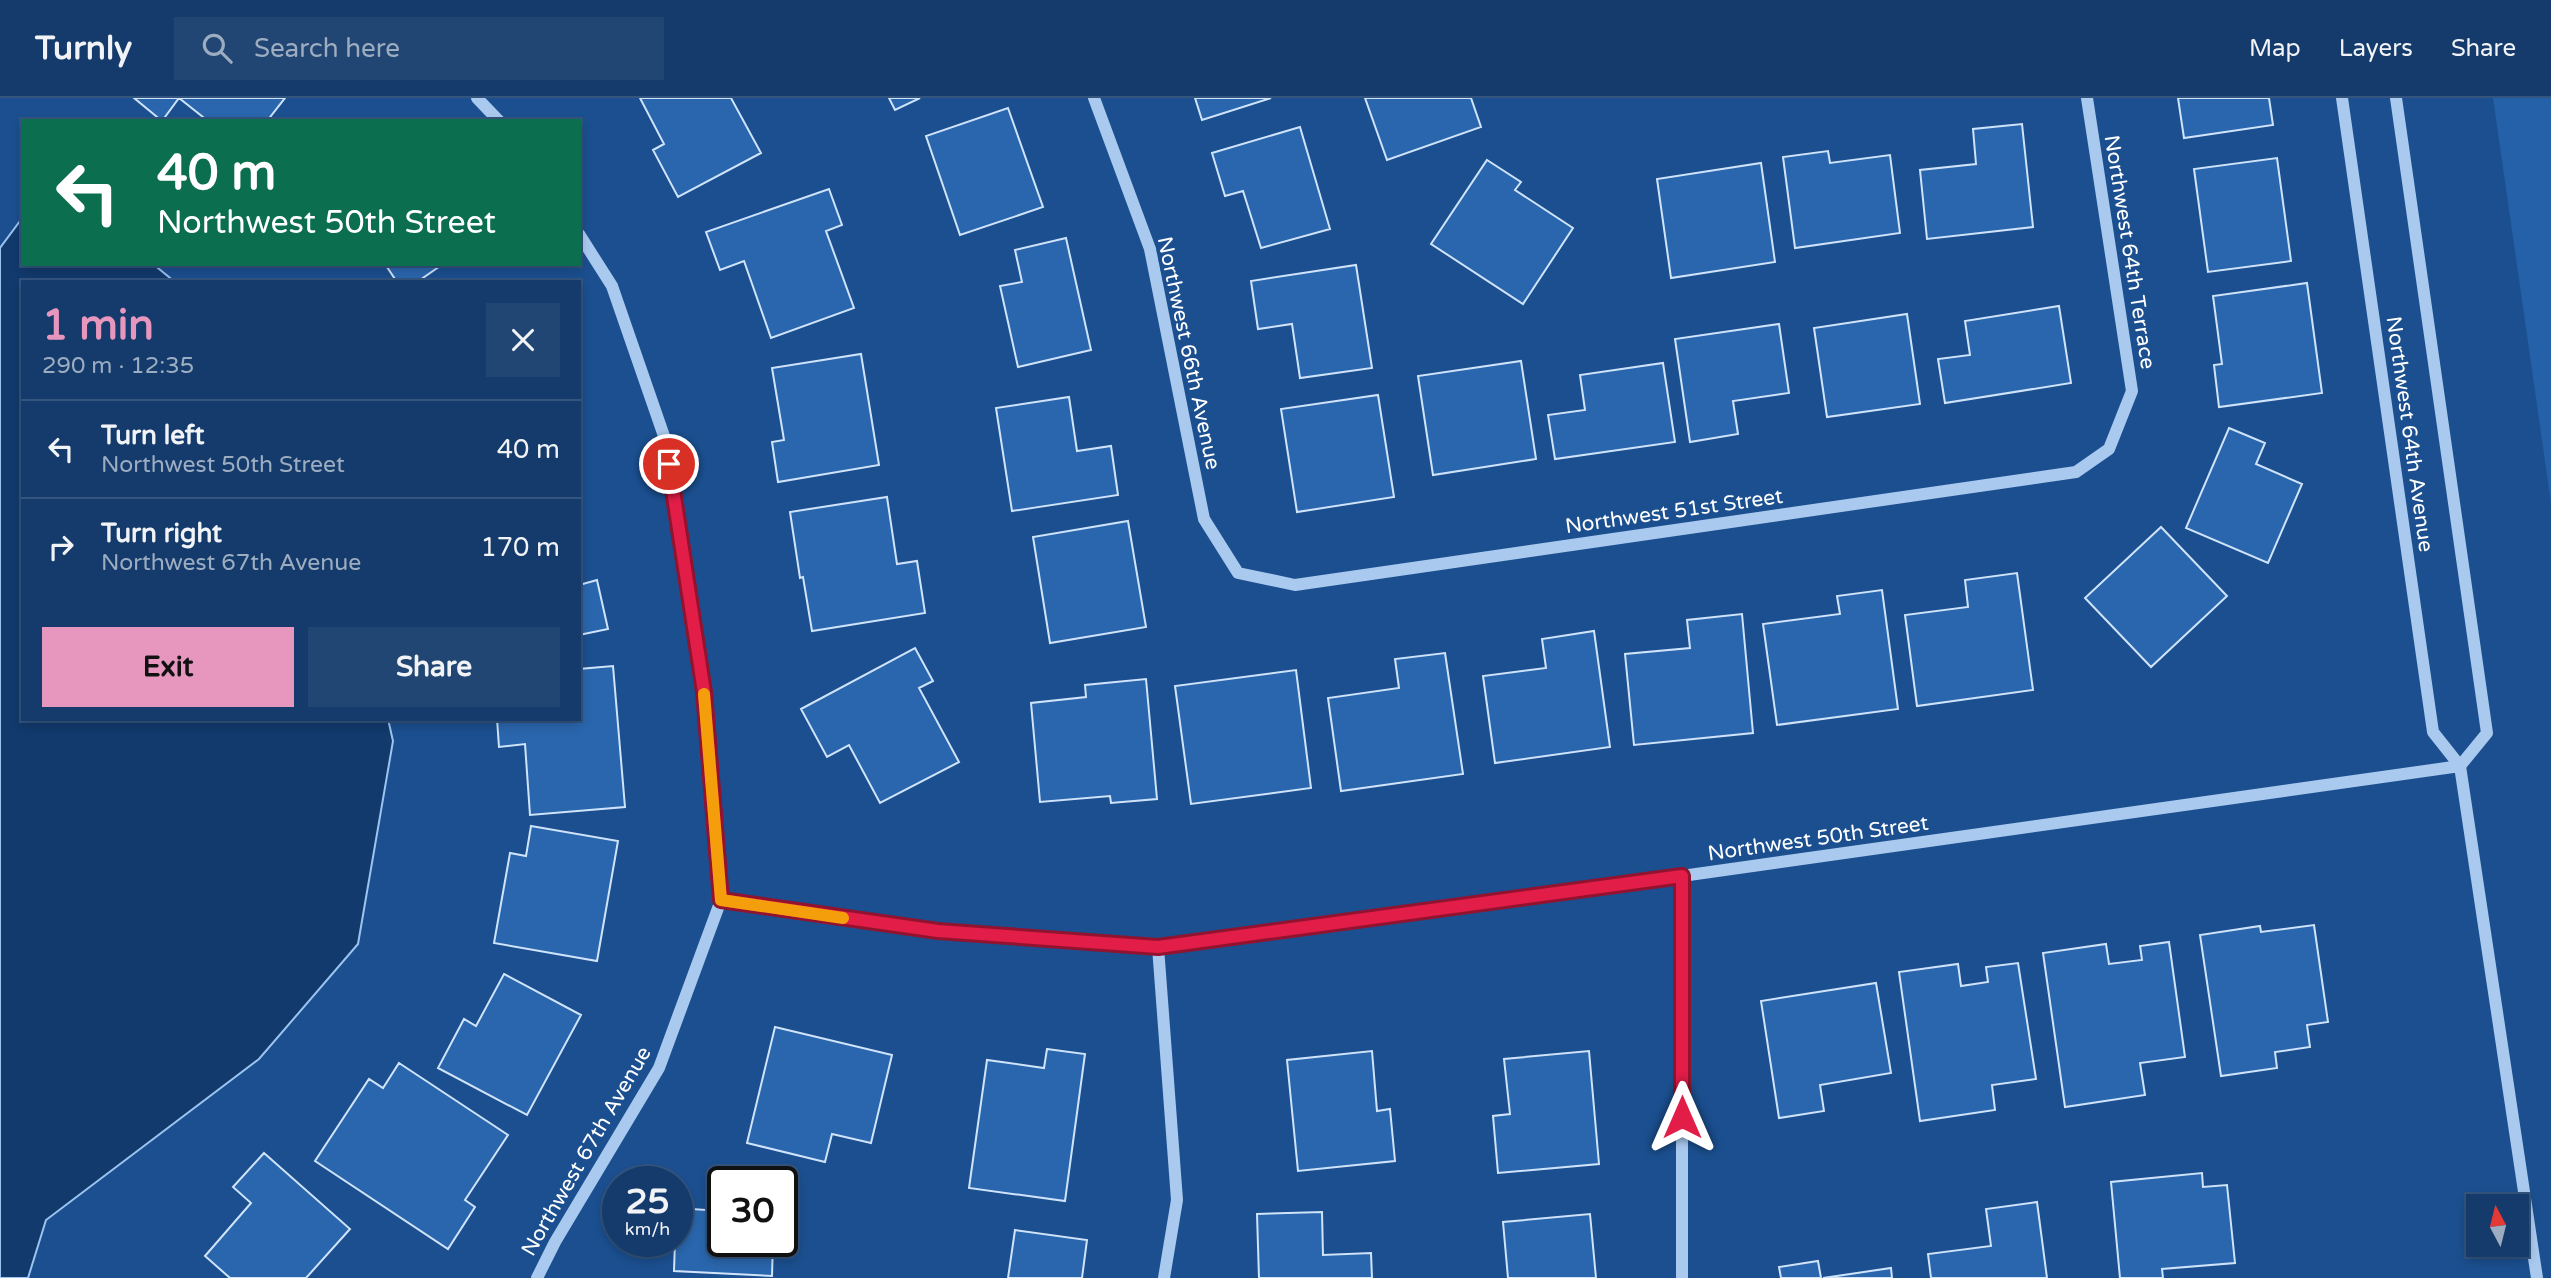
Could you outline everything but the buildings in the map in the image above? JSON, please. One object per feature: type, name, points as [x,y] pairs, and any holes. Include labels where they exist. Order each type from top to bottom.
[{"type":"street","points":[[477,98],[497,119]]},
{"type":"street","name":"Northwest 66th Avenue","points":[[1094,98],[1150,249],[1204,519],[1238,573]]},
{"type":"street","name":"Northwest 64th Terrace","points":[[2087,98],[2132,391],[2109,449]]},
{"type":"street","name":"Northwest 64th Avenue","points":[[2342,98],[2433,732],[2460,766],[2537,1278]]},
{"type":"street","name":"Northwest 64th Avenue","points":[[2396,98],[2487,733],[2460,766]]},
{"type":"street","name":"Northwest 67th Avenue","points":[[537,1278],[555,1242],[659,1068],[721,900],[704,692],[665,439],[612,286],[581,237]]},
{"type":"street","name":"Northwest 51st Street","points":[[1238,573],[1295,585],[2076,472],[2109,449]]},
{"type":"street","name":"Northwest 50th Street","points":[[721,900],[938,931],[1158,947],[2460,766]]},
{"type":"street","points":[[1682,876],[1682,1278]]},
{"type":"street","points":[[1158,947],[1177,1200],[1164,1278]]},
{"type":"shaded area","points":[[2493,98],[2551,98],[2551,503]]},
{"type":"shaded area","points":[[21,220],[21,266],[155,266],[173,280],[21,280],[21,721],[388,721],[393,741],[358,944],[259,1059],[46,1220],[28,1278],[0,1278],[0,248]]},
{"type":"slow traffic","points":[[704,694],[721,900],[843,918]]},
{"type":"route","points":[[669,464],[704,692],[721,900],[938,931],[1158,947],[1682,876],[1682,1117]]}]
